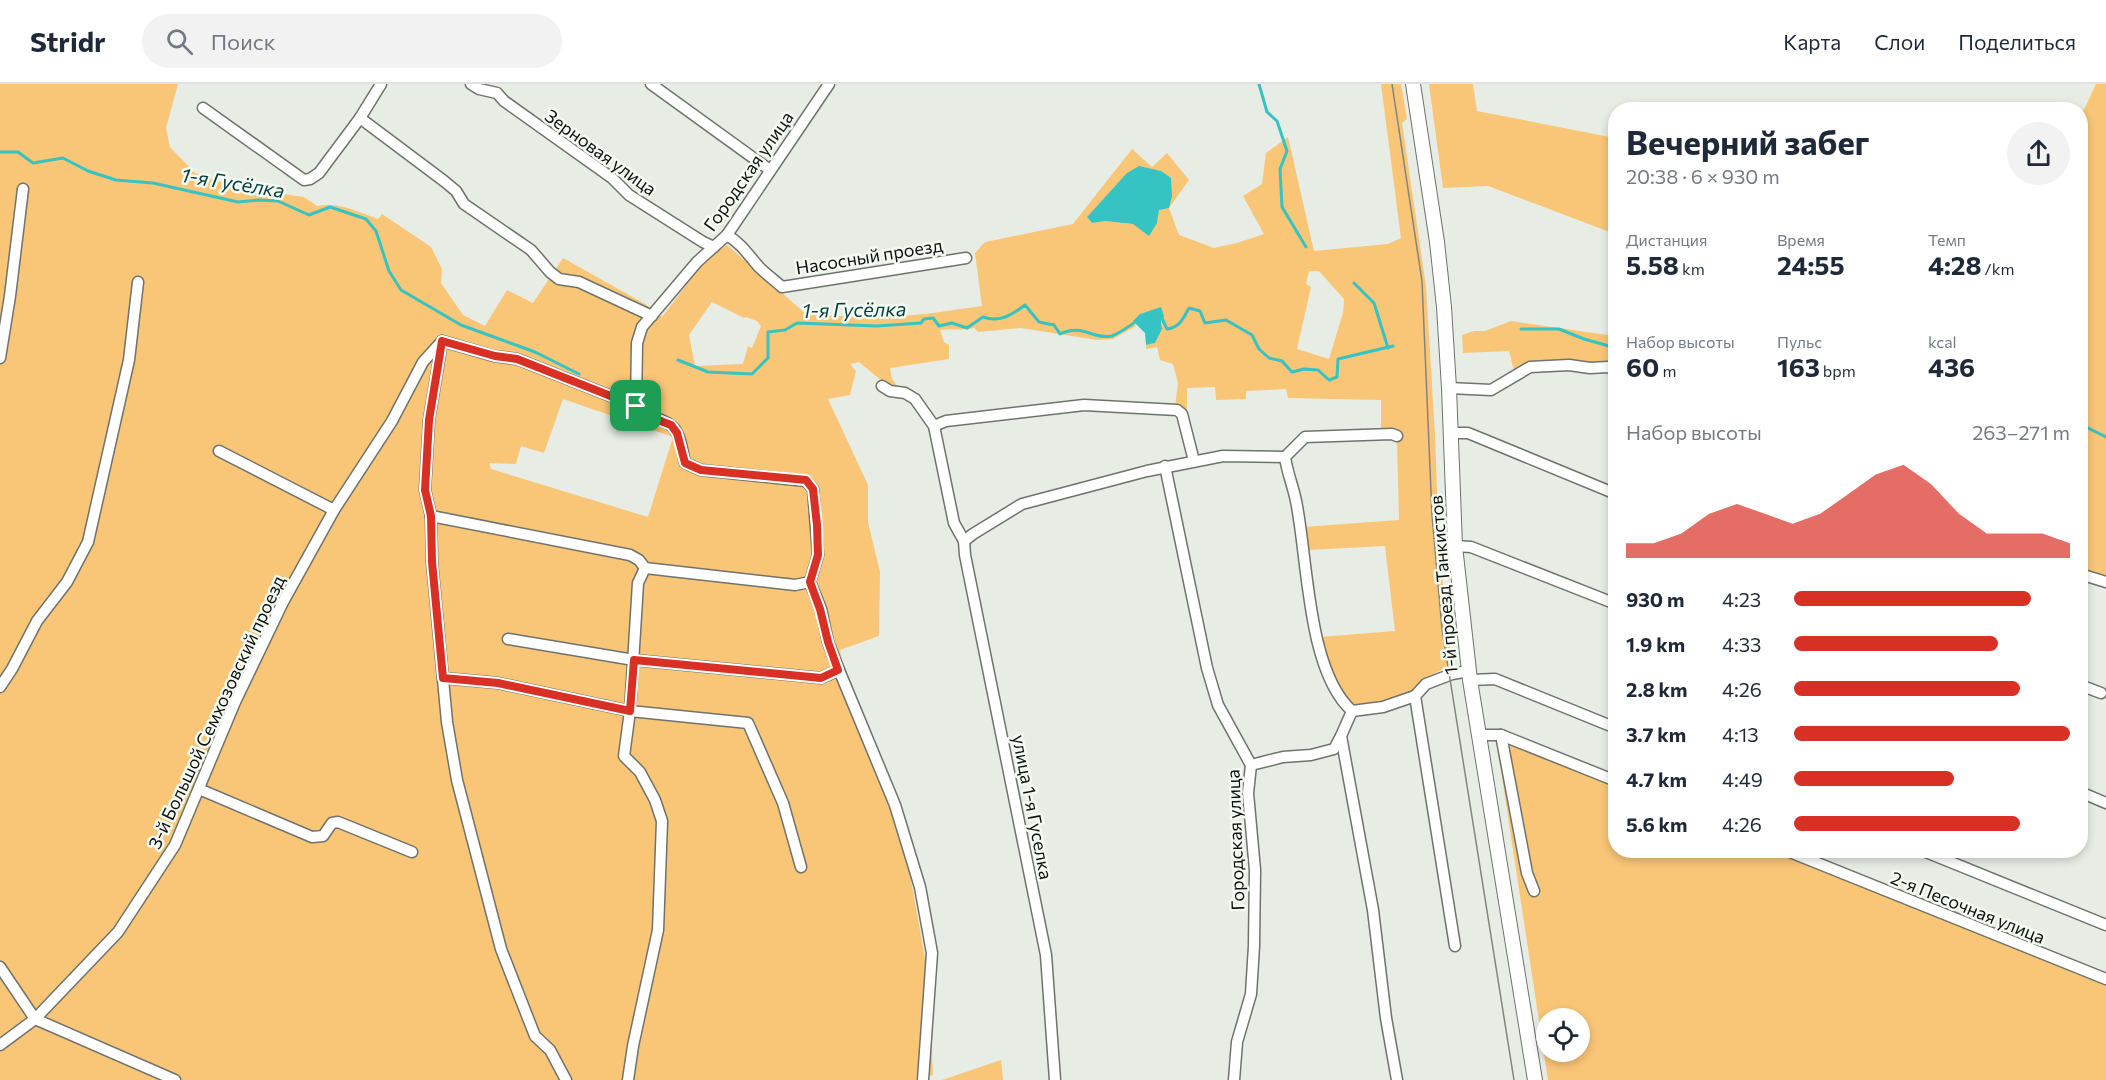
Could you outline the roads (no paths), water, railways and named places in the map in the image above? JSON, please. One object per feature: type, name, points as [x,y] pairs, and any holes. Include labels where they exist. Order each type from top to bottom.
[{"type":"main road","name":"1-й проезд Танкистов","points":[[1413,84],[1437,243],[1449,388],[1455,546],[1469,676],[1535,1080]]},
{"type":"street","points":[[203,108],[303,180],[310,179],[319,173],[360,118],[381,84]]},
{"type":"street","name":"Зерновая улица","points":[[471,84],[479,89],[500,88],[504,101],[612,178],[629,195],[703,243],[714,247]]},
{"type":"street","points":[[651,84],[770,170]]},
{"type":"street","name":"Городская улица","points":[[636,406],[637,343],[642,327],[697,262],[727,235],[825,85]]},
{"type":"street","points":[[360,118],[444,181],[456,191],[464,204],[531,250],[559,279],[579,282],[652,316]]},
{"type":"street","points":[[0,358],[23,189]]},
{"type":"street","name":"Насосный проезд","points":[[727,235],[782,287],[966,258]]},
{"type":"street","points":[[0,687],[37,621],[67,582],[88,542],[129,360],[138,282]]},
{"type":"street","points":[[566,1080],[550,1050],[535,1036],[501,949],[457,780],[447,722],[432,562],[431,516],[425,490],[429,420],[442,341],[495,356],[517,359],[636,406],[648,416],[671,425],[677,433],[685,463],[701,470],[806,480],[813,489],[818,555],[810,582],[838,670],[895,805],[920,887],[932,954],[923,1080]]},
{"type":"street","name":"3-й Большой Семхозовский проезд","points":[[0,1045],[35,1019],[118,932],[175,845],[252,667],[283,603],[334,510],[392,421],[423,362],[442,341]]},
{"type":"street","points":[[1449,388],[1491,390],[1530,367],[1569,364],[1590,368],[1608,367]]},
{"type":"street","name":"улица 1-я Гуселка","points":[[882,386],[905,393],[915,399],[934,426],[954,523],[964,541],[967,566],[1046,955],[1054,1080]]},
{"type":"street","points":[[934,426],[946,421],[1084,405],[1177,410],[1182,414],[1194,461]]},
{"type":"street","points":[[1451,433],[1468,433],[1608,491]]},
{"type":"street","points":[[964,541],[1022,504],[1165,466],[1223,456],[1285,457],[1305,437],[1392,434],[1397,436]]},
{"type":"street","points":[[219,451],[334,510]]},
{"type":"street","points":[[1285,457],[1296,500],[1316,638],[1328,678],[1344,704],[1352,711],[1383,707],[1415,696],[1426,684],[1452,674],[1495,679],[1608,725]]},
{"type":"street","name":"Городская улица","points":[[1165,466],[1207,668],[1218,705],[1251,765],[1248,793],[1255,870],[1254,946],[1251,994],[1237,1042],[1234,1080]]},
{"type":"street","points":[[431,516],[630,555],[639,560],[645,568],[795,585],[810,582]]},
{"type":"street","points":[[1455,546],[1471,548],[1608,601]]},
{"type":"street","points":[[628,1080],[658,930],[662,821],[655,800],[640,772],[624,756],[630,711],[638,583],[645,568]]},
{"type":"street","points":[[2088,576],[2106,582]]},
{"type":"street","points":[[508,639],[634,660],[821,678],[838,670]]},
{"type":"street","points":[[443,678],[498,683],[630,711],[748,723],[783,803],[801,867]]},
{"type":"street","points":[[2088,688],[2101,693]]},
{"type":"street","points":[[1415,696],[1455,946]]},
{"type":"street","points":[[1251,765],[1334,749],[1352,711]]},
{"type":"street","points":[[1479,735],[1501,735],[1608,778]]},
{"type":"street","points":[[1501,735],[1527,873],[1534,891]]},
{"type":"street","points":[[1341,736],[1372,910],[1386,1018],[1397,1080]]},
{"type":"street","points":[[199,789],[312,837],[323,836],[332,823],[338,822],[412,852]]},
{"type":"street","points":[[2088,795],[2106,803]]},
{"type":"street","name":"2-я Песочная улица","points":[[1805,858],[2106,979]]},
{"type":"street","points":[[1941,858],[2106,925]]},
{"type":"street","points":[[0,967],[35,1019],[175,1080]]},
{"type":"water","points":[[1139,166],[1161,171],[1171,178],[1172,196],[1169,208],[1159,210],[1157,223],[1149,236],[1133,224],[1105,221],[1092,223],[1087,217],[1127,173]]},
{"type":"water","points":[[1161,307],[1164,316],[1161,321],[1162,329],[1155,343],[1146,345],[1145,333],[1133,321],[1140,314]]},
{"type":"waterway","points":[[1259,84],[1267,112],[1277,121],[1287,151],[1280,169],[1282,207],[1306,247]]},
{"type":"waterway","name":"1-я Гусёлка","points":[[0,152],[18,152],[33,163],[63,158],[88,171],[116,180],[153,183],[238,202],[278,201],[309,215],[330,207],[366,219],[376,231],[389,271],[401,290],[461,325],[535,352],[579,374]]},
{"type":"waterway","points":[[1354,283],[1374,303],[1388,348]]},
{"type":"waterway","name":"1-я Гусёлка","points":[[678,360],[708,372],[752,374],[768,358],[768,332],[785,330],[797,323],[877,326],[921,323],[924,319],[933,318],[939,326],[952,323],[967,328],[983,317],[989,319],[1005,317],[1025,305],[1039,322],[1054,325],[1060,334],[1075,330],[1105,337],[1112,336],[1137,321]]},
{"type":"waterway","name":"1-я Гусёлка","points":[[1161,316],[1167,329],[1178,324],[1189,308],[1200,311],[1205,323],[1226,320],[1252,335],[1259,349],[1269,358],[1282,361],[1292,372],[1304,369],[1318,370],[1329,380],[1337,377],[1338,359],[1393,346]]},
{"type":"waterway","name":"1-я Гусёлка","points":[[1521,329],[1559,329],[1608,346]]},
{"type":"waterway","name":"1-я Гусёлка","points":[[2088,428],[2106,437]]},
{"type":"tram line","points":[[1392,84],[1422,281],[1432,515],[1442,629],[1514,1080]]}]
